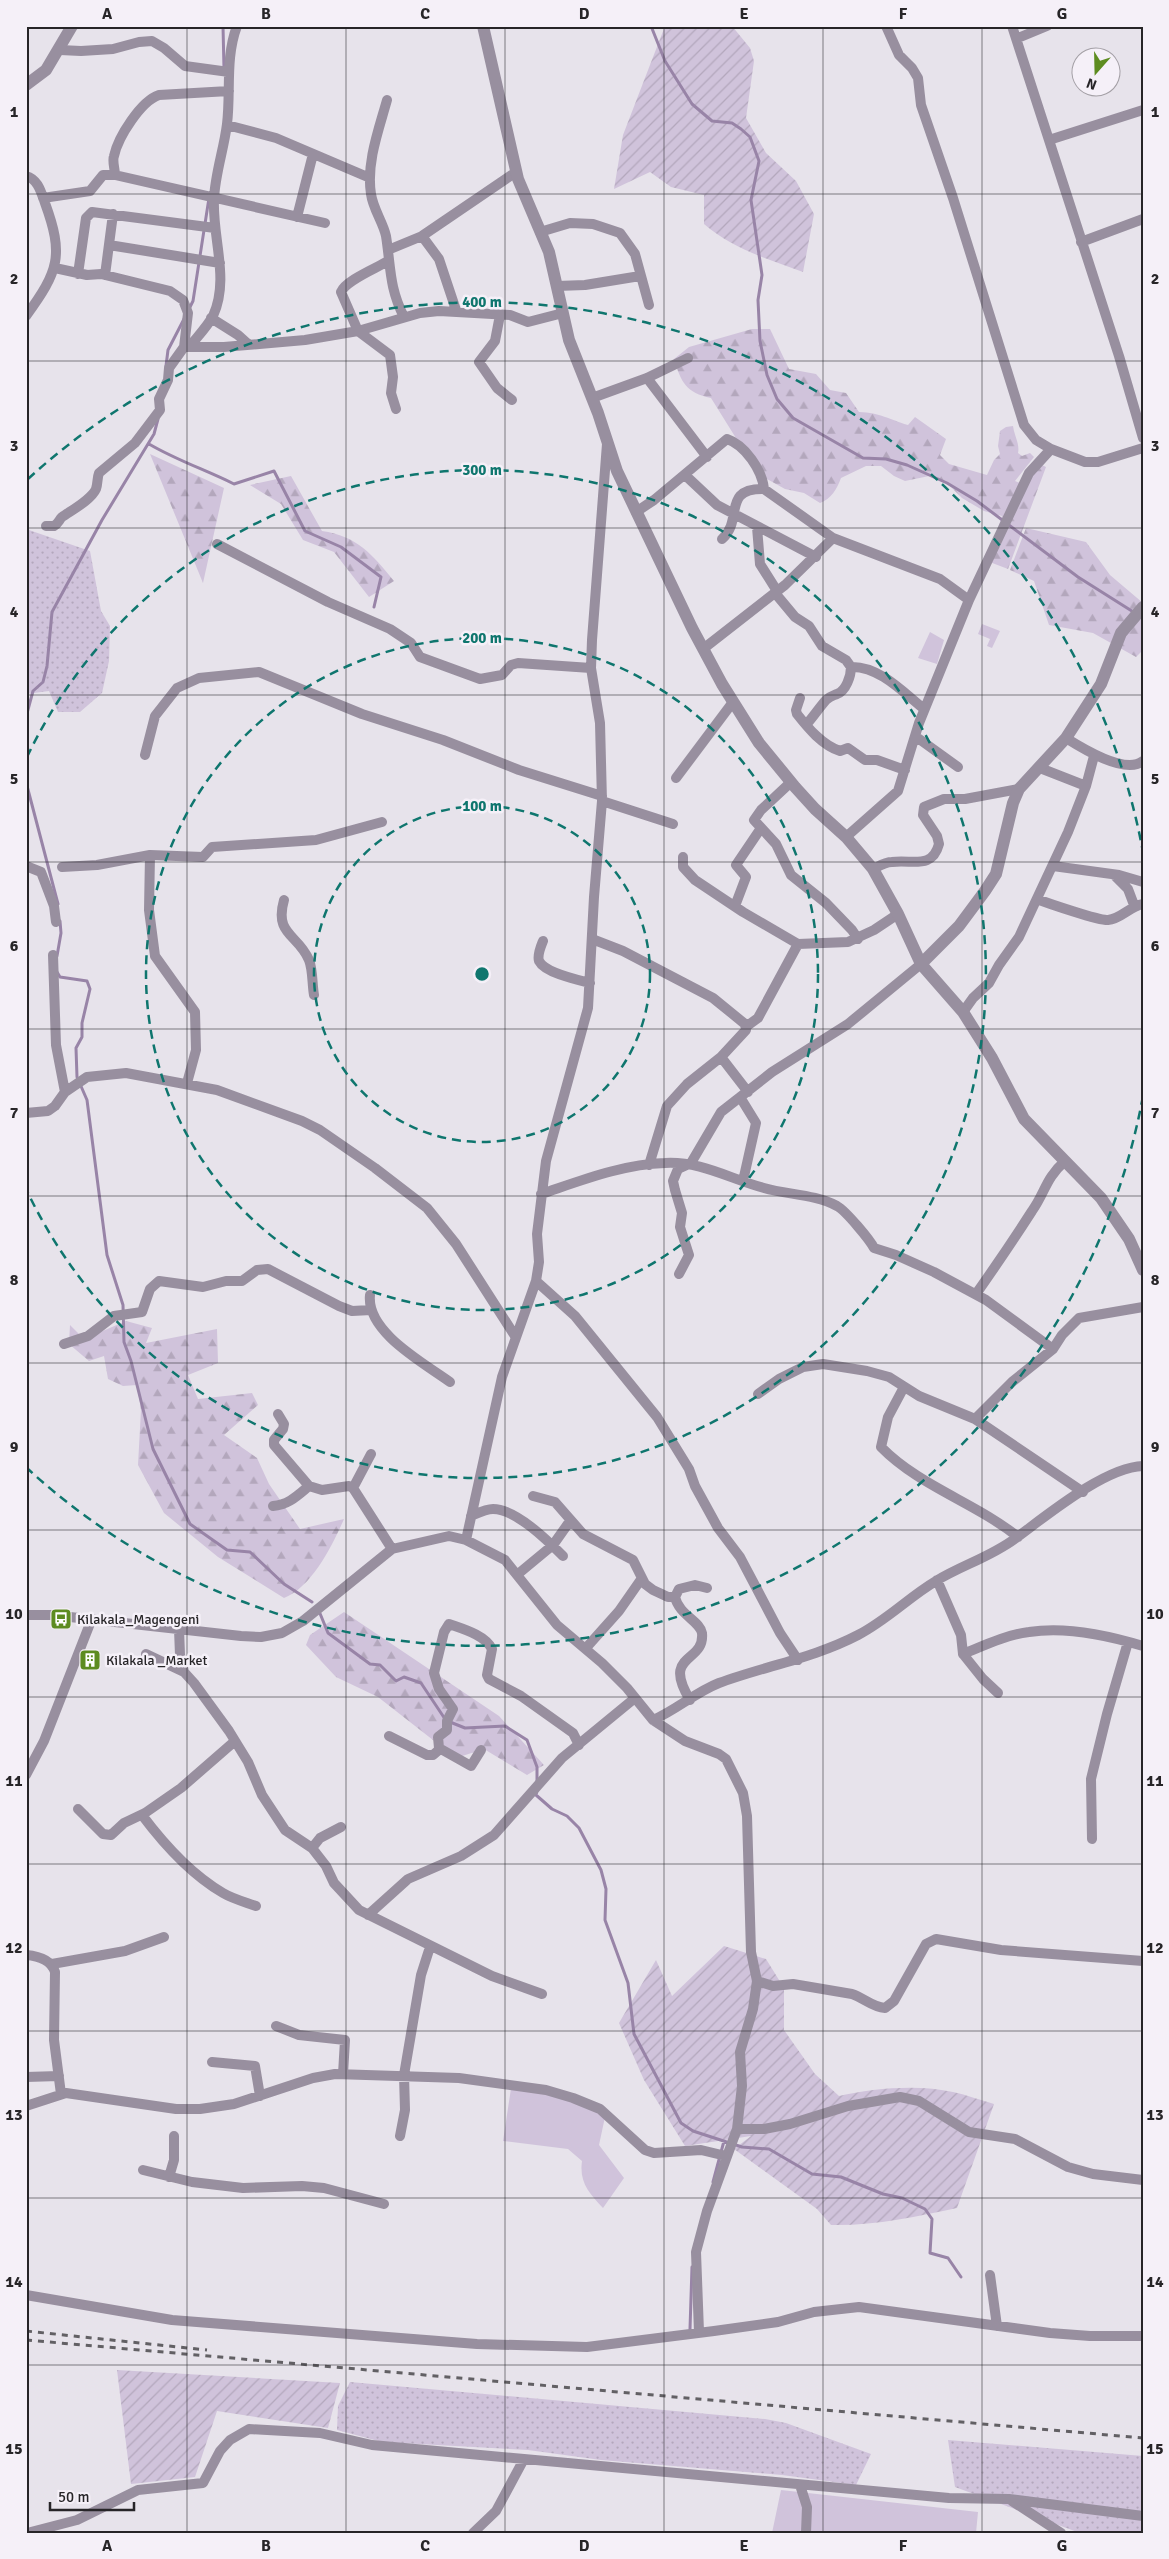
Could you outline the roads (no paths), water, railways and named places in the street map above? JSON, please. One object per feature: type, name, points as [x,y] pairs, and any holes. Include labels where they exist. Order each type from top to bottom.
[{"type":"street","points":[[26,85],[46,70],[60,50],[72,26]]},
{"type":"street","points":[[46,526],[54,526],[61,518],[75,510],[81,502],[90,498],[96,490],[99,473],[135,443],[156,418],[160,410],[160,399],[168,380],[168,368],[212,318],[216,307],[220,263],[214,196],[227,125],[232,38],[236,26]]},
{"type":"street","points":[[483,26],[516,172],[548,252],[569,340],[592,398],[616,471],[703,649],[759,744],[814,810],[846,837],[873,869],[898,914],[921,964],[963,1012],[992,1058],[1024,1118],[1031,1128],[1101,1198],[1118,1223],[1143,1270]]},
{"type":"street","points":[[886,26],[899,55],[912,68],[918,78],[924,114],[953,198],[1024,425],[1036,440],[1051,449],[1085,462],[1098,462],[1143,448]]},
{"type":"street","points":[[1012,26],[1018,38],[1081,242],[1119,356],[1143,438]]},
{"type":"street","points":[[1018,38],[1047,26]]},
{"type":"street","points":[[60,50],[80,52],[113,49],[139,42],[152,41],[164,48],[185,66],[229,72]]},
{"type":"street","points":[[115,175],[114,154],[134,117],[151,97],[229,91]]},
{"type":"street","points":[[387,100],[370,178],[374,211],[385,232],[392,288],[404,318]]},
{"type":"street","points":[[1050,140],[1143,110]]},
{"type":"street","points":[[227,125],[262,133],[370,178]]},
{"type":"street","points":[[296,216],[313,154]]},
{"type":"street","points":[[388,250],[422,236],[516,172]]},
{"type":"street","points":[[44,198],[90,191],[103,175],[115,175],[214,196],[325,223]]},
{"type":"street","points":[[26,176],[36,182],[44,198],[56,237],[55,268],[39,299],[26,316]]},
{"type":"street","points":[[78,274],[87,216],[92,212],[172,224],[216,228]]},
{"type":"street","points":[[105,275],[113,214]]},
{"type":"street","points":[[1081,242],[1143,219]]},
{"type":"street","points":[[540,232],[570,223],[593,224],[620,234],[633,249],[649,305]]},
{"type":"street","points":[[422,236],[439,259],[456,310]]},
{"type":"street","points":[[109,245],[220,263]]},
{"type":"street","points":[[388,262],[343,288],[342,297],[358,332],[390,355],[393,377],[391,393],[396,409]]},
{"type":"street","points":[[55,268],[78,274],[105,275],[179,296],[188,313],[187,346]]},
{"type":"street","points":[[557,286],[585,285],[640,276]]},
{"type":"street","points":[[187,346],[224,347],[305,340],[358,332],[420,313],[456,310],[515,316],[528,322],[563,313]]},
{"type":"street","points":[[500,315],[495,341],[479,362],[498,388],[512,400]]},
{"type":"street","points":[[212,318],[248,344]]},
{"type":"street","points":[[592,398],[647,378],[688,358]]},
{"type":"street","points":[[647,378],[706,457]]},
{"type":"street","points":[[636,512],[725,440],[734,442],[761,473],[764,489]]},
{"type":"street","points":[[466,1540],[502,1377],[536,1281],[540,1262],[537,1234],[546,1160],[588,1008],[602,798],[600,723],[591,668],[607,443]]},
{"type":"street","points":[[846,837],[898,791],[924,709],[969,600],[1028,474],[1051,449]]},
{"type":"street","points":[[685,474],[705,496],[733,514],[816,556]]},
{"type":"street","points":[[722,539],[732,527],[735,502],[739,495],[755,489],[764,489],[833,538],[940,579],[969,600]]},
{"type":"street","points":[[757,527],[760,564],[776,592],[795,617],[809,626],[822,646],[846,660],[851,667]]},
{"type":"street","points":[[703,649],[776,592],[833,538]]},
{"type":"street","points":[[217,544],[328,602],[390,629],[411,643],[420,658],[460,673],[480,679],[492,678],[502,675],[511,666],[518,663],[591,668]]},
{"type":"street","points":[[679,1274],[689,1255],[680,1227],[682,1213],[674,1181],[678,1169],[691,1163],[721,1112],[799,1053],[848,1024],[942,945],[970,913],[996,874],[1013,804],[1019,789],[1066,738],[1101,684],[1121,633],[1128,622],[1143,607]]},
{"type":"street","points":[[851,667],[859,667],[875,672],[924,709]]},
{"type":"street","points":[[806,725],[827,699],[844,689],[851,667]]},
{"type":"street","points":[[145,755],[155,716],[164,702],[177,688],[199,678],[259,672],[354,711],[443,740],[519,770],[673,824]]},
{"type":"street","points":[[800,698],[796,710],[806,725],[818,737],[836,750],[848,748],[865,760],[877,760],[905,770]]},
{"type":"street","points":[[676,778],[733,702]]},
{"type":"street","points":[[915,736],[958,767]]},
{"type":"street","points":[[1066,738],[1094,756],[1121,764],[1139,764],[1143,761]]},
{"type":"street","points":[[963,1012],[973,998],[990,983],[999,965],[1014,946],[1053,866],[1086,786],[1094,756]]},
{"type":"street","points":[[1040,768],[1086,786]]},
{"type":"street","points":[[790,783],[754,820],[776,844],[790,876],[826,903],[858,939]]},
{"type":"street","points":[[873,869],[892,862],[923,863],[930,859],[939,844],[937,836],[930,830],[923,815],[924,807],[944,799],[965,799],[1019,789]]},
{"type":"street","points":[[62,867],[97,865],[150,855],[203,857],[212,846],[316,840],[382,822]]},
{"type":"street","points":[[735,906],[746,878],[736,865],[761,828]]},
{"type":"street","points":[[150,855],[149,910],[155,956],[195,1012],[196,1050],[187,1083]]},
{"type":"street","points":[[684,857],[683,868],[688,875],[785,938],[798,944],[843,944],[858,939],[898,914]]},
{"type":"street","points":[[26,866],[41,872],[54,906],[56,922]]},
{"type":"street","points":[[1053,866],[1109,874],[1143,882]]},
{"type":"street","points":[[1036,899],[1109,920],[1139,905],[1124,882],[1109,874]]},
{"type":"street","points":[[284,900],[282,922],[289,936],[309,962],[314,995]]},
{"type":"street","points":[[592,939],[623,951],[713,998],[747,1026]]},
{"type":"street","points":[[543,941],[538,954],[539,961],[559,974],[590,983]]},
{"type":"street","points":[[649,1165],[667,1106],[687,1084],[732,1046],[747,1026],[755,1022],[798,944]]},
{"type":"street","points":[[53,955],[56,1045],[64,1092]]},
{"type":"street","points":[[720,1057],[744,1095],[756,1123],[743,1181]]},
{"type":"street","points":[[26,1113],[48,1111],[55,1106],[64,1092],[94,1075],[126,1073],[187,1083],[233,1095],[302,1121],[320,1130],[416,1198],[456,1244],[515,1336]]},
{"type":"street","points":[[976,1294],[1032,1212],[1042,1188],[1054,1171],[1065,1161]]},
{"type":"street","points":[[541,1194],[606,1174],[649,1165],[691,1163],[763,1188],[803,1195],[840,1207],[869,1238],[874,1248],[896,1255],[934,1272],[976,1294],[1001,1310],[1053,1349]]},
{"type":"street","points":[[64,1344],[91,1334],[114,1316],[142,1312],[150,1289],[159,1281],[203,1287],[226,1280],[242,1280],[261,1269],[275,1271],[344,1308],[371,1310]]},
{"type":"street","points":[[536,1281],[570,1311],[657,1417],[689,1469],[695,1486],[718,1528],[740,1557],[780,1633],[798,1660]]},
{"type":"street","points":[[370,1295],[371,1310],[379,1326],[394,1340],[450,1382]]},
{"type":"street","points":[[975,1419],[1012,1382],[1053,1349],[1062,1334],[1079,1318],[1143,1307]]},
{"type":"street","points":[[758,1394],[779,1378],[803,1367],[823,1364],[889,1377],[919,1396],[975,1419],[1083,1492]]},
{"type":"street","points":[[904,1387],[888,1417],[881,1447],[914,1472],[981,1511],[1018,1537]]},
{"type":"street","points":[[278,1414],[284,1424],[283,1429],[274,1440],[274,1444],[309,1486],[322,1490],[349,1486],[353,1488],[392,1550]]},
{"type":"street","points":[[353,1488],[372,1454]]},
{"type":"street","points":[[653,1720],[716,1684],[798,1660],[858,1635],[886,1618],[914,1595],[937,1580],[992,1555],[1050,1511],[1123,1470],[1143,1466]]},
{"type":"street","points":[[273,1506],[282,1506],[291,1501],[309,1486]]},
{"type":"street","points":[[533,1496],[555,1502],[570,1521],[593,1541],[633,1560],[645,1584],[661,1594],[675,1597]]},
{"type":"street","points":[[471,1516],[493,1509],[502,1511],[534,1528],[564,1556]]},
{"type":"street","points":[[518,1574],[553,1545],[570,1521]]},
{"type":"street","points":[[26,1616],[52,1615],[90,1621],[261,1637],[282,1633],[303,1621],[392,1550],[449,1536],[466,1540],[505,1560],[557,1625],[586,1648],[635,1698],[653,1720],[684,1741],[719,1754],[726,1759],[738,1779],[743,1793],[747,1816],[751,1952],[757,1981],[753,2009],[740,2052],[742,2086],[737,2129],[726,2156],[696,2252],[699,2332]]},
{"type":"street","points":[[586,1648],[619,1611],[642,1578]]},
{"type":"street","points":[[937,1580],[961,1635],[963,1654],[983,1679],[998,1693]]},
{"type":"street","points":[[690,1700],[678,1677],[680,1668],[698,1646],[702,1635],[700,1627],[677,1606],[675,1597],[679,1589],[695,1585],[707,1588]]},
{"type":"street","points":[[26,1775],[38,1755],[51,1725],[90,1621]]},
{"type":"street","points":[[440,1749],[438,1737],[447,1730],[447,1721],[453,1709],[438,1689],[434,1673],[444,1632],[449,1624],[478,1636],[491,1646],[486,1675],[489,1679],[521,1696],[572,1733],[578,1745]]},
{"type":"street","points":[[179,1629],[180,1656],[184,1672],[220,1718],[235,1741],[262,1796],[285,1830],[312,1848],[342,1894],[368,1916],[492,1976],[542,1994]]},
{"type":"street","points":[[963,1654],[997,1640],[1030,1632],[1094,1634],[1143,1646]]},
{"type":"street","points":[[1092,1839],[1091,1779],[1107,1714],[1128,1642]]},
{"type":"street","points":[[146,1654],[184,1672]]},
{"type":"street","points":[[368,1916],[408,1880],[461,1856],[486,1841],[532,1793],[562,1758],[635,1698]]},
{"type":"street","points":[[389,1736],[427,1755],[433,1755],[440,1749]]},
{"type":"street","points":[[78,1809],[106,1836],[112,1834],[124,1823],[142,1814],[181,1788],[235,1741]]},
{"type":"street","points":[[440,1749],[471,1766],[481,1750]]},
{"type":"street","points":[[142,1814],[156,1834],[205,1880],[223,1893],[256,1906]]},
{"type":"street","points":[[312,1848],[320,1838],[341,1826]]},
{"type":"street","points":[[26,1955],[38,1957],[52,1964],[125,1951],[164,1937]]},
{"type":"street","points":[[757,1981],[773,1986],[793,1984],[852,1994],[862,1997],[877,2008],[885,2008],[894,2001],[926,1944],[936,1939],[1021,1952],[1061,1953],[1143,1961]]},
{"type":"street","points":[[400,2136],[405,2110],[404,2075],[421,1974],[430,1947]]},
{"type":"street","points":[[52,1964],[55,1972],[54,2040],[61,2094]]},
{"type":"street","points":[[276,2026],[299,2034],[345,2040],[343,2074]]},
{"type":"street","points":[[212,2062],[255,2066],[260,2096]]},
{"type":"street","points":[[26,2106],[61,2094],[190,2109],[234,2104],[313,2078],[343,2074],[459,2078],[546,2090],[574,2098],[600,2109],[645,2150],[654,2153],[701,2150],[726,2156]]},
{"type":"street","points":[[26,2076],[59,2076]]},
{"type":"street","points":[[737,2129],[764,2129],[790,2124],[848,2106],[900,2097],[919,2101],[968,2132],[1015,2139],[1068,2167],[1093,2174],[1143,2180]]},
{"type":"street","points":[[169,2177],[174,2160],[174,2136]]},
{"type":"street","points":[[143,2170],[169,2177],[243,2188],[302,2186],[324,2188],[384,2204]]},
{"type":"street","points":[[990,2275],[997,2326]]},
{"type":"street","points":[[26,2295],[172,2320],[477,2344],[587,2347],[778,2322],[814,2312],[859,2307],[997,2326],[1090,2336],[1143,2336]]},
{"type":"street","points":[[27,2533],[78,2520],[138,2490],[203,2483],[220,2451],[230,2440],[249,2429],[320,2433],[372,2445],[524,2460],[948,2498],[1009,2499],[1143,2516]]},
{"type":"street","points":[[473,2533],[496,2511],[524,2460]]},
{"type":"street","points":[[800,2485],[807,2507],[806,2533]]},
{"type":"street","points":[[1009,2499],[1061,2533]]},
{"type":"waterway","points":[[223,26],[224,69]]},
{"type":"waterway","points":[[651,26],[665,61],[692,104],[712,121],[732,123],[741,129],[750,137],[759,161],[751,200],[762,275],[758,300],[760,341],[767,375],[777,399],[793,418],[863,458],[886,459],[907,465],[947,483],[977,501],[1078,577],[1135,613]]},
{"type":"waterway","points":[[189,309],[193,301],[209,198]]},
{"type":"waterway","points":[[166,366],[168,350],[184,319]]},
{"type":"waterway","points":[[26,717],[33,691],[43,682],[47,666],[52,612],[102,520],[154,434],[158,419]]},
{"type":"waterway","points":[[149,444],[234,484],[274,471],[305,531],[341,547],[381,577],[374,607]]},
{"type":"waterway","points":[[26,782],[58,904]]},
{"type":"waterway","points":[[57,956],[61,933],[60,921]]},
{"type":"waterway","points":[[57,972],[60,977],[87,981],[90,989],[82,1023],[82,1037],[76,1048],[77,1077],[87,1100],[107,1255],[123,1305],[124,1342],[131,1361],[153,1449],[190,1524],[227,1550],[250,1552],[284,1584],[312,1602]]},
{"type":"waterway","points":[[319,1611],[328,1633],[370,1664],[380,1665],[396,1681],[404,1677],[421,1683],[445,1719]]},
{"type":"waterway","points":[[450,1722],[465,1728],[505,1726],[527,1740],[537,1767],[537,1782]]},
{"type":"waterway","points":[[537,1791],[536,1795],[552,1809],[567,1816],[579,1828],[601,1870],[606,1889],[605,1920],[628,1983],[634,2034],[681,2123],[693,2131],[742,2147],[769,2149],[812,2174],[841,2177],[883,2194],[902,2198],[925,2209],[932,2219],[930,2253],[948,2258],[961,2277]]},
{"type":"waterway","points":[[713,2182],[724,2141]]},
{"type":"waterway","points":[[690,2329],[692,2267]]},
{"type":"railway","points":[[26,2331],[207,2350]]},
{"type":"railway","points":[[26,2340],[1143,2438]]},
{"type":"place","name":"Kilakala_Magengeni","points":[[61,1619]]},
{"type":"place","name":"Kilakala _Market","points":[[90,1660]]}]
